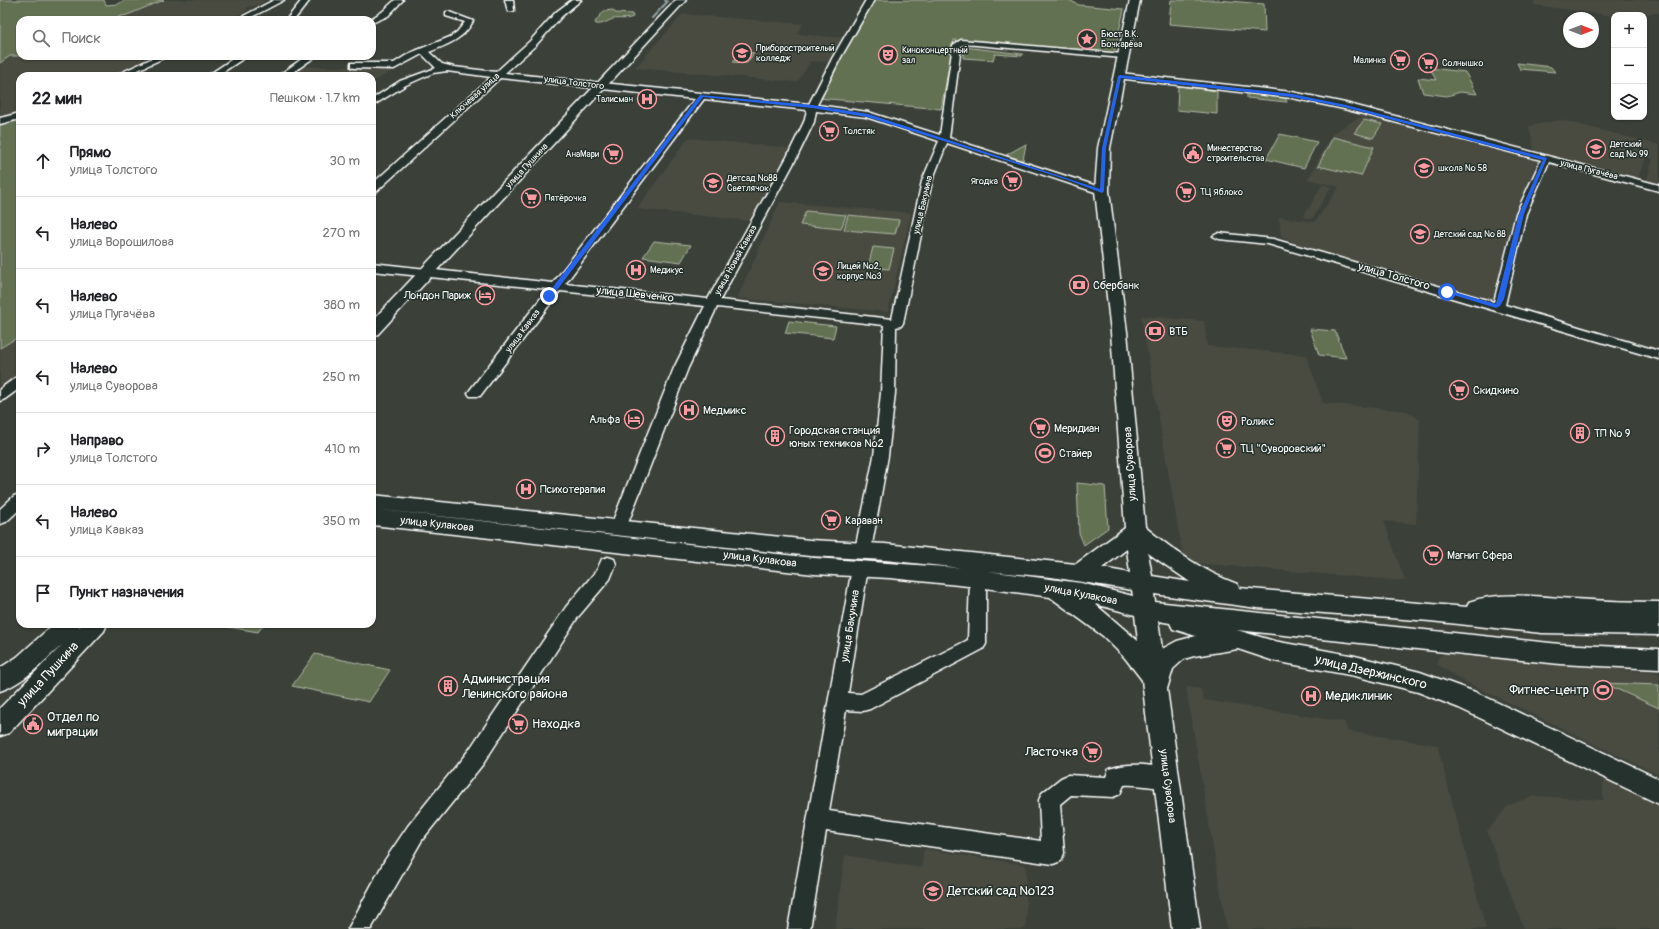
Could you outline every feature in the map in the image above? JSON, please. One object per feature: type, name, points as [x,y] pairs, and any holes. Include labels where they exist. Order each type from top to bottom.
[{"type":"main road","name":"улица Пушкина","points":[[376,327],[681,0]]},
{"type":"main road","name":"улица Суворова","points":[[1135,0],[1104,148],[1102,191],[1119,332],[1135,530],[1143,583],[1154,610],[1155,683],[1186,929]]},
{"type":"main road","name":"улица Кулакова","points":[[376,503],[616,536],[814,566],[862,559],[1080,573],[1212,594],[1257,599]]},
{"type":"main road","name":"улица Кулакова","points":[[376,517],[616,536]]},
{"type":"main road","points":[[1080,573],[1135,530],[1168,557],[1190,572],[1221,587],[1257,599],[1430,612],[1542,624],[1659,626]]},
{"type":"main road","name":"улица Кулакова","points":[[862,559],[978,578],[1081,592],[1154,610]]},
{"type":"main road","points":[[1051,587],[1083,607],[1104,623],[1128,645],[1155,683]]},
{"type":"main road","points":[[1430,612],[1512,605],[1612,611],[1659,611]]},
{"type":"main road","points":[[1154,610],[1325,630],[1560,654],[1659,659]]},
{"type":"main road","name":"улица Дзержинского","points":[[1154,610],[1187,625],[1274,651],[1355,666],[1420,682],[1467,700],[1659,792]]},
{"type":"main road","name":"улица Пушкина","points":[[0,681],[25,664],[65,628]]},
{"type":"main road","name":"улица Пушкина","points":[[0,725],[92,628]]},
{"type":"main road","points":[[1155,683],[1163,665],[1174,653],[1189,647],[1325,630]]},
{"type":"street","points":[[248,16],[280,0]]},
{"type":"street","points":[[293,16],[306,0]]},
{"type":"street","points":[[376,19],[385,14],[399,0]]},
{"type":"street","points":[[509,0],[511,9]]},
{"type":"street","name":"Ключевая улица","points":[[376,186],[533,43],[559,14],[577,0]]},
{"type":"street","name":"улица Новый Кавказ","points":[[616,536],[681,368],[713,302],[794,152],[809,122],[812,106],[837,57],[870,0]]},
{"type":"street","points":[[354,65],[389,67],[411,56],[449,41],[466,29],[469,21],[449,14]]},
{"type":"street","name":"улица Бакунина","points":[[800,929],[862,559],[881,456],[894,323],[928,181],[944,140],[956,45],[961,42],[1123,56]]},
{"type":"street","name":"улица Толстого","points":[[423,51],[439,66],[447,68],[601,87],[812,106],[868,115],[1069,179],[1102,191]]},
{"type":"street","points":[[127,72],[155,60]]},
{"type":"street","points":[[217,72],[237,60]]},
{"type":"street","points":[[288,72],[306,60]]},
{"type":"street","points":[[376,100],[404,82],[431,71],[447,68]]},
{"type":"street","name":"улица Пугачёва","points":[[1120,76],[1292,95],[1345,106],[1659,188]]},
{"type":"street","name":"улица Кавказ","points":[[475,394],[702,96]]},
{"type":"street","points":[[0,121],[16,117]]},
{"type":"street","points":[[1498,306],[1501,299],[1521,214],[1546,159]]},
{"type":"street","name":"улица Толстого","points":[[1219,236],[1269,241],[1498,306],[1659,355]]},
{"type":"street","name":"улица Шевченко","points":[[376,267],[713,302],[894,323]]},
{"type":"street","points":[[0,396],[16,384]]},
{"type":"street","points":[[0,518],[16,504]]},
{"type":"street","points":[[359,929],[393,868],[415,833],[476,757],[572,612],[604,574],[608,564]]},
{"type":"street","points":[[838,701],[862,703],[977,644],[978,578]]},
{"type":"street","points":[[818,820],[1053,853],[1049,800],[1068,785],[1113,787],[1116,776],[1135,774],[1167,778]]},
{"type":"shaded area","points":[[164,0],[265,0],[259,5],[247,7],[247,10],[237,16],[122,16]]},
{"type":"shaded area","points":[[1534,0],[1659,0],[1659,13],[1611,12],[1611,16],[1599,14],[1599,12],[1585,12],[1534,5]]},
{"type":"shaded area","name":"Приборостроителый колледж","points":[[683,14],[803,24],[796,34],[843,38],[831,62],[811,61],[797,82],[635,68]]},
{"type":"shaded area","points":[[10,56],[16,56],[16,60],[148,60],[121,72],[16,72],[16,113],[0,118],[0,63]]},
{"type":"shaded area","points":[[300,67],[360,67],[394,70],[376,80],[376,72],[292,72]]},
{"type":"shaded area","points":[[1363,115],[1537,160],[1510,229],[1493,301],[1304,248],[1281,236],[1279,217],[1315,222],[1339,187],[1308,179],[1333,133]]},
{"type":"shaded area","name":"Детский сад № 99","points":[[1561,120],[1659,145],[1659,186],[1646,183],[1653,159],[1646,157],[1637,180],[1535,153],[1529,126]]},
{"type":"shaded area","name":"Детсад №88 Светлячок","points":[[688,138],[789,148],[752,221],[637,209]]},
{"type":"shaded area","points":[[1323,184],[1331,187],[1312,219],[1303,217]]},
{"type":"shaded area","name":"Лицей №2, корпус №3","points":[[780,202],[911,213],[888,312],[737,298]]},
{"type":"shaded area","points":[[1141,316],[1204,321],[1207,346],[1306,355],[1323,403],[1407,411],[1420,420],[1416,524],[1384,521],[1405,581],[1184,562]]},
{"type":"shaded area","points":[[16,338],[16,379],[0,390],[0,348]]},
{"type":"shaded area","points":[[1445,653],[1659,673],[1659,775],[1460,679],[1437,664],[1438,657]]},
{"type":"shaded area","points":[[1186,687],[1201,689],[1204,700],[1345,722],[1347,731],[1437,745],[1486,929],[1227,929]]},
{"type":"shaded area","points":[[1603,777],[1659,805],[1659,929],[1524,929],[1487,831],[1509,805],[1534,796],[1603,800]]},
{"type":"shaded area","name":"Детский сад №123","points":[[924,849],[1026,865],[1026,929],[835,929],[845,855],[921,868]]},
{"type":"green space","points":[[0,0],[104,0],[106,5],[118,4],[125,0],[164,0],[122,16],[16,16],[16,56],[10,56],[0,63]]},
{"type":"green space","points":[[872,0],[1069,0],[1079,5],[1124,9],[1114,54],[954,40],[941,109],[818,98]]},
{"type":"green space","points":[[1171,0],[1218,0],[1264,4],[1265,32],[1169,24]]},
{"type":"green space","points":[[613,10],[615,13],[632,14],[633,17],[613,19],[596,24],[595,22],[604,11]]},
{"type":"green space","points":[[964,47],[1023,54],[1022,56],[995,54],[993,60],[963,58]]},
{"type":"green space","points":[[740,52],[754,53],[747,63],[733,62]]},
{"type":"green space","points":[[1517,63],[1551,67],[1555,72],[1520,69]]},
{"type":"green space","points":[[1430,68],[1465,72],[1477,94],[1460,92],[1447,96],[1423,93],[1418,78],[1436,80]]},
{"type":"green space","points":[[1178,86],[1217,91],[1217,114],[1177,110]]},
{"type":"green space","points":[[1247,93],[1285,97],[1287,102],[1247,98]]},
{"type":"green space","points":[[16,120],[16,338],[0,348],[0,124]]},
{"type":"green space","points":[[1364,120],[1382,124],[1373,138],[1354,133]]},
{"type":"green space","points":[[1280,134],[1317,142],[1304,168],[1266,159]]},
{"type":"green space","points":[[1333,137],[1374,147],[1361,176],[1318,166]]},
{"type":"green space","points":[[1026,144],[1023,160],[1006,155]]},
{"type":"green space","points":[[806,211],[846,215],[841,229],[800,225]]},
{"type":"green space","points":[[848,215],[899,220],[895,234],[844,230]]},
{"type":"green space","points":[[654,241],[691,245],[681,262],[643,257]]},
{"type":"green space","points":[[873,247],[894,249],[889,269],[868,267]]},
{"type":"green space","points":[[789,321],[836,326],[833,338],[785,333]]},
{"type":"green space","points":[[1310,329],[1335,331],[1346,358],[1319,355]]},
{"type":"green space","points":[[1077,483],[1105,486],[1108,528],[1084,545],[1079,533]]},
{"type":"green space","points":[[234,628],[261,628],[258,632]]},
{"type":"green space","points":[[315,654],[390,670],[369,702],[292,686]]},
{"type":"green space","points":[[1603,683],[1659,685],[1659,708]]},
{"type":"waterway","points":[[652,18],[667,2],[665,0]]},
{"type":"place","name":"Бюст В.К. Бочкарёва","points":[[1087,39]]},
{"type":"place","name":"Приборостроителый колледж","points":[[742,53]]},
{"type":"place","name":"Киноконцертный зал","points":[[888,55]]},
{"type":"place","name":"Малинка","points":[[1400,60]]},
{"type":"place","name":"Солнышко","points":[[1428,63]]},
{"type":"place","name":"Талисман","points":[[647,99]]},
{"type":"place","name":"Толстяк","points":[[829,131]]},
{"type":"place","name":"Детский сад № 99","points":[[1596,149]]},
{"type":"place","name":"Минестерство строительства","points":[[1193,153]]},
{"type":"place","name":"АнаМари","points":[[613,154]]},
{"type":"place","name":"школа № 58","points":[[1424,168]]},
{"type":"place","name":"Ягодка","points":[[1012,181]]},
{"type":"place","name":"Детсад №88 Светлячок","points":[[713,183]]},
{"type":"place","name":"ТЦ Яблоко","points":[[1186,192]]},
{"type":"place","name":"Пятёрочка","points":[[531,198]]},
{"type":"place","name":"Детский сад № 88","points":[[1420,234]]},
{"type":"place","name":"Медикус","points":[[636,270]]},
{"type":"place","name":"Лицей №2, корпус №3","points":[[823,271]]},
{"type":"place","name":"Сбербанк","points":[[1079,285]]},
{"type":"place","name":"Лондон Париж","points":[[485,295]]},
{"type":"place","name":"ВТБ","points":[[1155,331]]},
{"type":"place","name":"Скидкино","points":[[1459,390]]},
{"type":"place","name":"Медмикс","points":[[689,410]]},
{"type":"place","name":"Альфа","points":[[634,419]]},
{"type":"place","name":"Роликс","points":[[1227,421]]},
{"type":"place","name":"Меридиан","points":[[1040,428]]},
{"type":"place","name":"ТП № 9","points":[[1580,433]]},
{"type":"place","name":"Городская станция юных техников №2","points":[[775,436]]},
{"type":"place","name":"ТЦ \"Суворовский\"","points":[[1226,448]]},
{"type":"place","name":"Стайер","points":[[1045,453]]},
{"type":"place","name":"Психотерапия","points":[[526,489]]},
{"type":"place","name":"Караван","points":[[831,520]]},
{"type":"place","name":"Магнит Сфера","points":[[1433,555]]},
{"type":"place","name":"Администрация Ленинского района","points":[[448,686]]},
{"type":"place","name":"Фитнес-центр","points":[[1603,690]]},
{"type":"place","name":"Медиклиник","points":[[1311,696]]},
{"type":"place","name":"Отдел по миграции","points":[[33,724]]},
{"type":"place","name":"Находка","points":[[518,724]]},
{"type":"place","name":"Ласточка","points":[[1092,752]]},
{"type":"place","name":"Детский сад №123","points":[[933,891]]},
{"type":"route","points":[[549,296],[702,96],[812,106],[868,115],[1069,179],[1102,191],[1104,148],[1120,76],[1292,95],[1313,101],[1345,106],[1352,110],[1546,159],[1531,195],[1521,214],[1501,299],[1498,306],[1447,292]]}]
